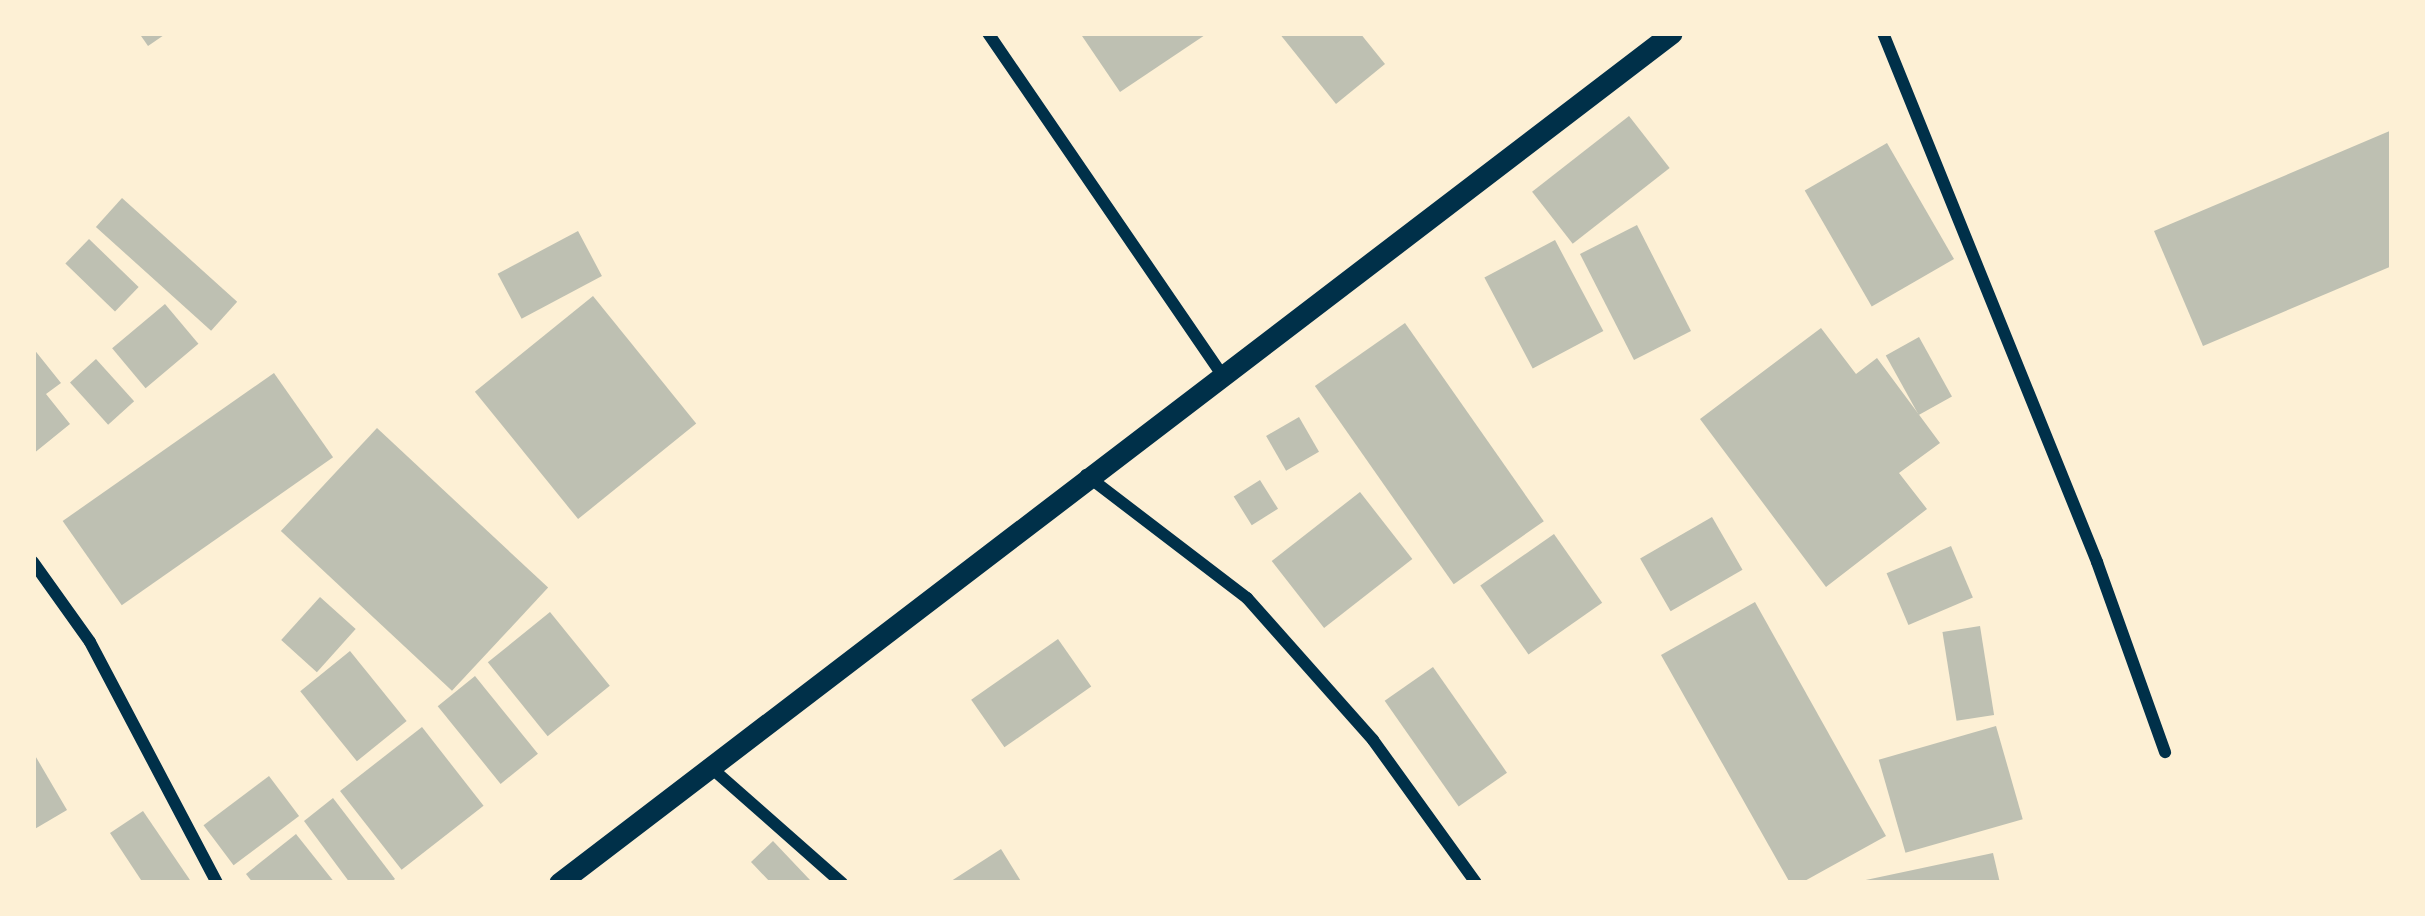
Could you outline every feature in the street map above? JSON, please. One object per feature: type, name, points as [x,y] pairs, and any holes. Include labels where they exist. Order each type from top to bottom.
[{"type":"street","points":[[988,33],[1220,372]]},
{"type":"street","points":[[560,883],[1085,474],[1672,33]]},
{"type":"street","points":[[1883,33],[2097,562],[2164,752]]},
{"type":"street","points":[[1085,474],[1247,598],[1373,740],[1476,883]]},
{"type":"street","points":[[33,562],[90,642],[218,883]]},
{"type":"street","points":[[707,765],[842,883]]},
{"type":"building","points":[[139,33],[167,33],[148,46]]},
{"type":"building","points":[[1080,33],[1208,33],[1120,92]]},
{"type":"building","points":[[1279,33],[1360,33],[1385,64],[1336,104]]},
{"type":"building","points":[[1629,116],[1670,168],[1573,244],[1532,192]]},
{"type":"building","points":[[2392,130],[2392,266],[2203,346],[2154,231]]},
{"type":"building","points":[[1887,143],[1954,259],[1872,307],[1805,190]]},
{"type":"building","points":[[122,198],[237,302],[211,331],[96,227]]},
{"type":"building","points":[[1637,225],[1691,331],[1634,360],[1580,254]]},
{"type":"building","points":[[578,231],[602,276],[522,319],[498,274]]},
{"type":"building","points":[[89,239],[139,287],[115,311],[65,263]]},
{"type":"building","points":[[1555,240],[1603,331],[1533,369],[1484,278]]},
{"type":"building","points":[[593,296],[696,423],[578,519],[475,392]]},
{"type":"building","points":[[165,304],[198,344],[146,388],[112,348]]},
{"type":"building","points":[[1405,323],[1544,521],[1454,584],[1315,386]]},
{"type":"building","points":[[1821,328],[1856,374],[1877,358],[1940,443],[1899,473],[1927,509],[1826,587],[1700,419]]},
{"type":"building","points":[[1919,337],[1952,396],[1919,415],[1886,355]]},
{"type":"building","points":[[33,348],[61,383],[46,394],[70,424],[33,454]]},
{"type":"building","points":[[96,359],[134,401],[108,425],[70,382]]},
{"type":"building","points":[[274,373],[333,457],[122,605],[63,521]]},
{"type":"building","points":[[1299,417],[1319,452],[1286,471],[1266,436]]},
{"type":"building","points":[[377,428],[548,588],[452,691],[281,531]]},
{"type":"building","points":[[1260,480],[1278,509],[1252,525],[1234,496]]},
{"type":"building","points":[[1360,492],[1412,559],[1324,628],[1272,561]]},
{"type":"building","points":[[1712,517],[1742,570],[1671,611],[1640,558]]},
{"type":"building","points":[[1554,534],[1602,603],[1528,654],[1480,586]]},
{"type":"building","points":[[1951,546],[1973,598],[1908,625],[1887,573]]},
{"type":"building","points":[[320,597],[356,629],[317,672],[281,640]]},
{"type":"building","points":[[1755,602],[1886,836],[1801,883],[1790,883],[1661,655]]},
{"type":"building","points":[[550,612],[610,686],[548,736],[488,662]]},
{"type":"building","points":[[1980,626],[1994,715],[1957,721],[1942,632]]},
{"type":"building","points":[[1058,639],[1091,687],[1004,747],[971,700]]},
{"type":"building","points":[[350,651],[407,721],[357,761],[300,691]]},
{"type":"building","points":[[1433,667],[1507,773],[1459,807],[1385,701]]},
{"type":"building","points":[[475,676],[538,754],[501,784],[438,706]]},
{"type":"building","points":[[1996,726],[2023,819],[1905,853],[1879,760]]},
{"type":"building","points":[[422,727],[484,806],[402,870],[340,791]]},
{"type":"building","points":[[33,752],[67,810],[33,830]]},
{"type":"building","points":[[269,776],[299,816],[234,865],[204,825]]},
{"type":"building","points":[[333,798],[395,879],[390,883],[350,883],[304,821]]},
{"type":"building","points":[[143,811],[192,883],[143,883],[110,833]]},
{"type":"building","points":[[296,834],[335,883],[253,883],[246,874]]},
{"type":"building","points":[[773,841],[810,880],[807,883],[771,883],[751,862]]},
{"type":"building","points":[[1001,849],[1022,883],[948,883]]},
{"type":"building","points":[[1993,853],[2000,883],[1861,883],[1861,881]]}]
